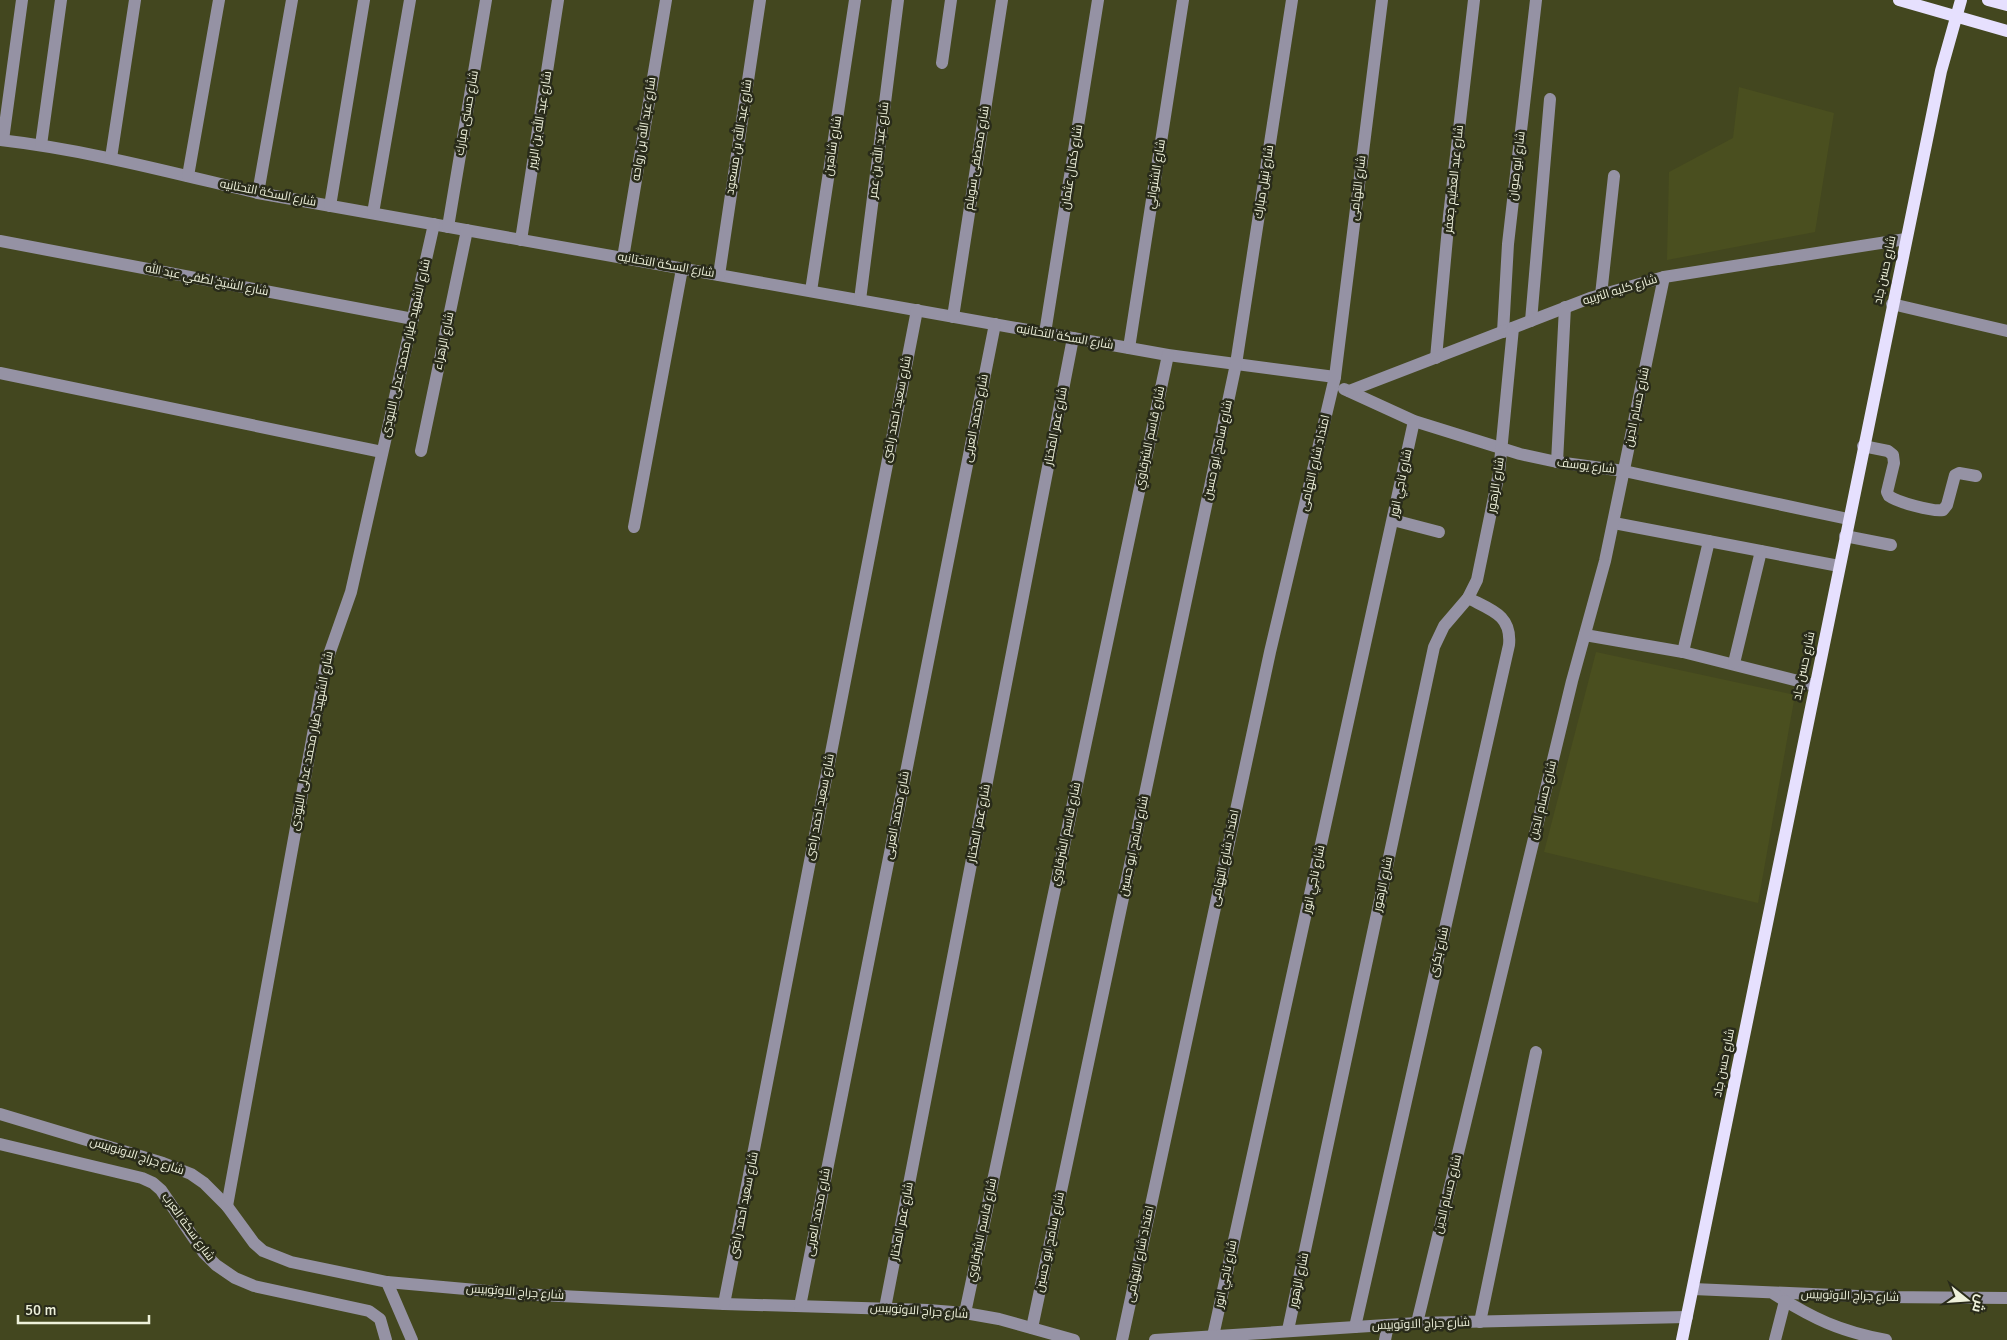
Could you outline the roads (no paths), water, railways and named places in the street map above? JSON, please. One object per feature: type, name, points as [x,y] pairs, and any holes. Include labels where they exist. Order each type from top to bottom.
[{"type":"main road","points":[[1899,0],[2007,31]]},
{"type":"main road","name":"شارع حسن جاد","points":[[1682,1340],[1892,304],[1941,71],[1961,0]]},
{"type":"main road","points":[[1988,0],[2007,6]]},
{"type":"street","points":[[2,140],[22,0]]},
{"type":"street","points":[[41,145],[62,0]]},
{"type":"street","points":[[111,158],[135,0]]},
{"type":"street","points":[[188,176],[218,0]]},
{"type":"street","points":[[258,193],[292,0]]},
{"type":"street","points":[[330,206],[364,0]]},
{"type":"street","points":[[373,213],[410,0]]},
{"type":"street","name":"شارع حسنى مبارك","points":[[448,227],[486,0]]},
{"type":"street","name":"شارع عبد الله بن الزبير","points":[[521,240],[558,0]]},
{"type":"street","name":"شارع عبد الله بن رواحه","points":[[623,258],[666,0]]},
{"type":"street","name":"شارع عبد الله بن مسعود","points":[[719,275],[760,0]]},
{"type":"street","name":"شارع شاهين","points":[[811,291],[855,0]]},
{"type":"street","name":"شارع عبد الله بن عمر","points":[[860,300],[898,0]]},
{"type":"street","points":[[942,63],[951,0]]},
{"type":"street","name":"شارع مصطفى سويلم","points":[[953,316],[1002,0]]},
{"type":"street","name":"شارع كمال عثمان","points":[[1045,333],[1098,0]]},
{"type":"street","name":"شارع الشنواني","points":[[1129,348],[1183,0]]},
{"type":"street","name":"شارع نبيل مبارك","points":[[1236,364],[1292,0]]},
{"type":"street","name":"شارع التهامى","points":[[1334,381],[1382,0]]},
{"type":"street","name":"شارع عبد العظيم جعفر","points":[[1436,358],[1449,216],[1474,0]]},
{"type":"street","name":"شارع ابو صوان","points":[[1501,448],[1508,330],[1508,244],[1536,0]]},
{"type":"street","points":[[1531,321],[1550,99]]},
{"type":"street","name":"شارع السكة التحتانيه","points":[[2,140],[111,158],[258,193],[1168,355],[1236,364],[1334,381]]},
{"type":"street","points":[[1601,295],[1614,176]]},
{"type":"street","name":"شارع الشهيد طيار محمد عدلى اللبودى","points":[[227,1206],[326,663],[348,603],[434,224]]},
{"type":"street","name":"شارع الزهراء","points":[[421,451],[467,230]]},
{"type":"street","name":"شارع كليه التربيه","points":[[1349,391],[1565,307],[1664,277],[1906,240]]},
{"type":"street","name":"شارع الشيخ لطفي عبد الله","points":[[0,242],[413,318]]},
{"type":"street","points":[[634,527],[682,268]]},
{"type":"street","name":"شارع حسام الدين","points":[[1417,1323],[1572,681],[1586,635],[1614,523],[1664,277]]},
{"type":"street","points":[[1892,304],[2007,331]]},
{"type":"street","points":[[1557,462],[1565,307]]},
{"type":"street","name":"شارع سعيد احمد راضى","points":[[724,1304],[916,310]]},
{"type":"street","name":"شارع محمد العربى","points":[[800,1306],[994,324]]},
{"type":"street","name":"شارع عمر المختار","points":[[885,1308],[1073,338]]},
{"type":"street","name":"شارع قاسم الشرقاوي","points":[[965,1313],[1168,355]]},
{"type":"street","name":"شارع سامح ابو حسين","points":[[1032,1328],[1236,364]]},
{"type":"street","points":[[0,373],[382,452]]},
{"type":"street","name":"شارع يوسف","points":[[1334,381],[1349,391],[1414,421],[1501,448],[1557,462],[1624,471],[1848,519]]},
{"type":"street","name":"امتداد شارع التهامى","points":[[1122,1340],[1270,652],[1334,381]]},
{"type":"street","name":"شارع ناجي انور","points":[[1213,1336],[1414,421]]},
{"type":"street","points":[[1863,446],[1894,455],[1887,492],[1888,496],[1896,500],[1943,510],[1947,505],[1955,475],[1959,472],[1976,476]]},
{"type":"street","name":"شارع الزهور","points":[[1288,1330],[1434,646],[1444,626],[1468,598],[1477,580],[1498,485],[1501,448]]},
{"type":"street","points":[[1393,520],[1439,532]]},
{"type":"street","points":[[1614,523],[1839,566]]},
{"type":"street","points":[[1845,536],[1891,545]]},
{"type":"street","points":[[1683,652],[1709,541]]},
{"type":"street","points":[[1734,664],[1761,551]]},
{"type":"street","name":"شارع بكرى","points":[[1355,1327],[1508,645],[1508,630],[1502,617],[1468,598]]},
{"type":"street","points":[[1586,635],[1683,652],[1814,685]]},
{"type":"street","points":[[1480,1322],[1536,1052]]},
{"type":"street","name":"شارع جراج الاوتوبيس","points":[[0,1114],[178,1168],[204,1183],[227,1206],[254,1243],[274,1257],[387,1282],[520,1294],[724,1304],[885,1308],[965,1313],[999,1319],[1074,1340]]},
{"type":"street","name":"شارع سكة العرب","points":[[0,1144],[142,1178],[153,1183],[161,1190],[204,1253],[229,1274],[254,1286],[369,1311],[380,1319],[386,1340]]},
{"type":"street","points":[[387,1282],[412,1340]]},
{"type":"street","name":"شارع جراج الاوتوبيس","points":[[1693,1289],[1881,1297],[2007,1298]]},
{"type":"street","points":[[1772,1293],[1820,1321],[1841,1330],[1886,1340]]},
{"type":"street","points":[[1775,1340],[1785,1301]]},
{"type":"street","name":"شارع جراج الاوتوبيس","points":[[1155,1340],[1213,1336],[1250,1337],[1288,1330],[1322,1334],[1355,1327],[1417,1323],[1687,1317]]},
{"type":"street","points":[[1385,1340],[1388,1325]]}]
